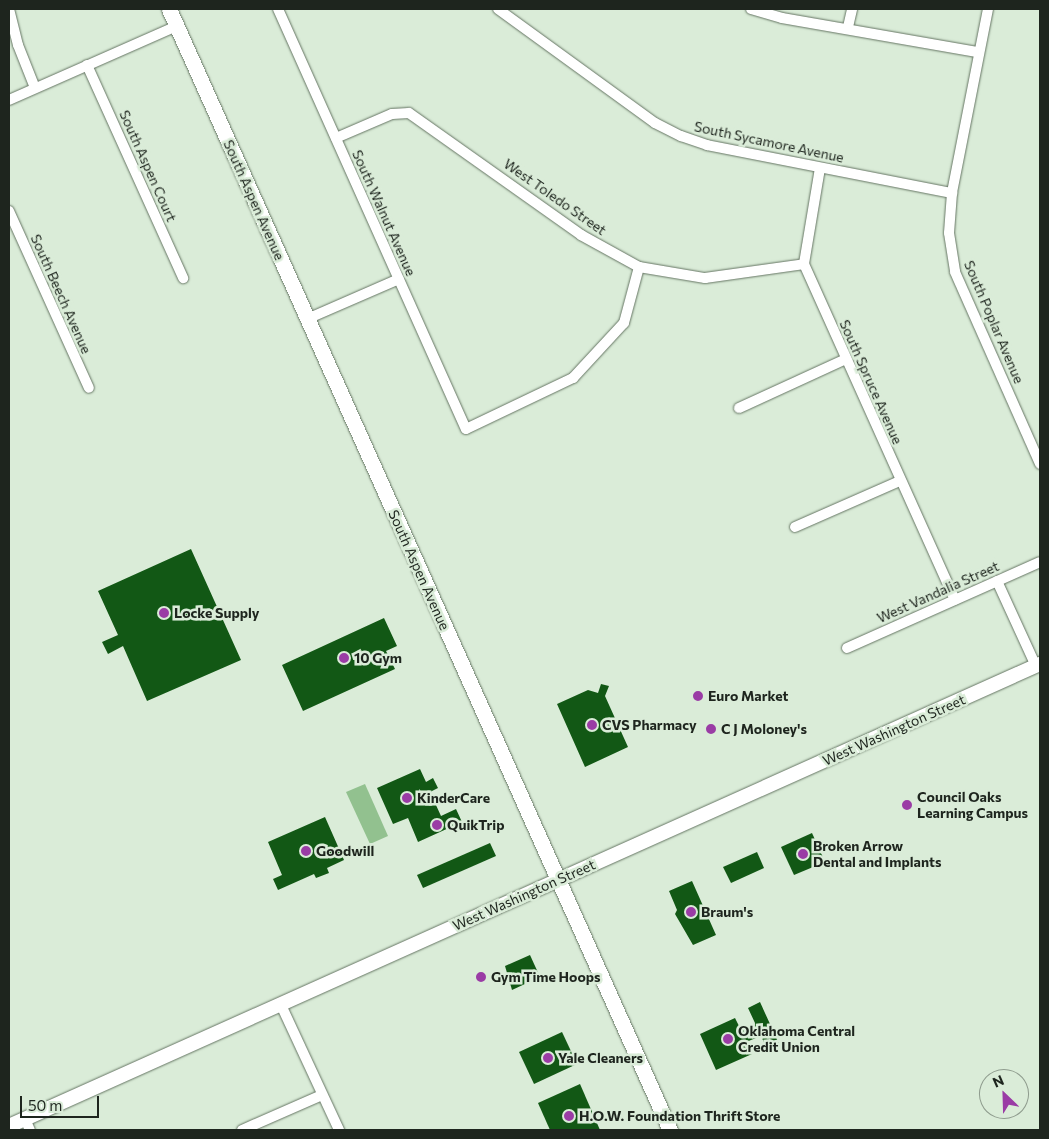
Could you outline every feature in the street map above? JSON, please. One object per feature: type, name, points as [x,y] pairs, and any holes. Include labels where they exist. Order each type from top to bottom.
[{"type":"main road","name":"South Aspen Avenue","points":[[169,9],[670,1130]]},
{"type":"main road","name":"West Washington Street","points":[[11,1127],[27,1125],[281,1005],[1038,665]]},
{"type":"street","points":[[9,9],[35,88]]},
{"type":"street","name":"South Walnut Avenue","points":[[278,9],[466,429],[573,378],[624,323],[639,267]]},
{"type":"street","name":"South Sycamore Avenue","points":[[498,9],[655,123],[681,136],[707,146],[952,193]]},
{"type":"street","points":[[752,9],[782,18],[848,27],[977,52]]},
{"type":"street","points":[[848,27],[852,9]]},
{"type":"street","name":"South Poplar Avenue","points":[[988,9],[977,52],[952,193],[950,233],[955,272],[1040,464]]},
{"type":"street","points":[[9,100],[177,26]]},
{"type":"street","name":"South Aspen Court","points":[[87,65],[183,278]]},
{"type":"street","name":"West Toledo Street","points":[[336,138],[392,114],[409,114],[581,235],[639,267],[706,278],[804,264]]},
{"type":"street","points":[[804,264],[820,168]]},
{"type":"street","name":"South Beech Avenue","points":[[9,211],[89,388]]},
{"type":"street","name":"South Spruce Avenue","points":[[804,264],[844,360],[955,600]]},
{"type":"street","points":[[307,319],[399,279]]},
{"type":"street","points":[[739,408],[844,360]]},
{"type":"street","points":[[794,527],[900,481]]},
{"type":"street","name":"West Vandalia Street","points":[[848,648],[1040,562]]},
{"type":"street","points":[[997,581],[1038,665]]},
{"type":"street","points":[[281,1005],[338,1130]]},
{"type":"street","points":[[242,1130],[322,1095]]},
{"type":"green space","points":[[365,784],[388,836],[370,844],[346,792]]},
{"type":"building","name":"Locke Supply","points":[[191,549],[241,660],[147,701],[123,646],[108,654],[102,642],[118,635],[98,591]]},
{"type":"building","name":"10 Gym","points":[[384,618],[397,646],[386,651],[395,669],[303,711],[282,665]]},
{"type":"building","name":"CVS Pharmacy","points":[[601,684],[609,686],[605,696],[628,747],[585,767],[557,704],[588,690],[598,693]]},
{"type":"building","name":"KinderCare","points":[[420,769],[426,782],[433,778],[438,788],[430,792],[441,816],[456,809],[462,822],[418,842],[408,818],[393,824],[377,788]]},
{"type":"building","name":"Goodwill","points":[[325,817],[344,860],[327,868],[329,873],[316,878],[314,874],[278,890],[273,879],[282,875],[268,842]]},
{"type":"building","name":"Broken Arrow Dental and Implants","points":[[812,833],[825,862],[794,875],[781,847]]},
{"type":"building","name":"QuikTrip","points":[[490,843],[496,856],[423,888],[417,875]]},
{"type":"building","points":[[757,852],[764,868],[731,883],[723,867]]},
{"type":"building","name":"Braum's","points":[[692,881],[716,935],[693,945],[675,914],[677,910],[669,891]]},
{"type":"building","points":[[530,955],[540,977],[512,990],[505,966]]},
{"type":"building","name":"Oklahoma Central Credit Union","points":[[760,1002],[780,1046],[768,1051],[761,1036],[746,1042],[752,1054],[716,1070],[700,1034],[735,1018],[741,1030],[755,1023],[748,1008]]},
{"type":"building","name":"Yale Cleaners","points":[[562,1032],[577,1064],[534,1084],[519,1052]]},
{"type":"building","name":"H.O.W. Foundation Thrift Store","points":[[580,1084],[600,1130],[550,1130],[538,1103]]},
{"type":"place","name":"Locke Supply","points":[[164,613]]},
{"type":"place","name":"10 Gym","points":[[344,658]]},
{"type":"place","name":"Euro Market","points":[[698,696]]},
{"type":"place","name":"CVS Pharmacy","points":[[592,725]]},
{"type":"place","name":"C J Moloney's","points":[[711,729]]},
{"type":"place","name":"KinderCare","points":[[407,798]]},
{"type":"place","name":"Council Oaks Learning Campus","points":[[907,805]]},
{"type":"place","name":"QuikTrip","points":[[437,825]]},
{"type":"place","name":"Goodwill","points":[[306,851]]},
{"type":"place","name":"Broken Arrow Dental and Implants","points":[[803,854]]},
{"type":"place","name":"Braum's","points":[[691,912]]},
{"type":"place","name":"Gym Time Hoops","points":[[481,977]]},
{"type":"place","name":"Oklahoma Central Credit Union","points":[[728,1039]]},
{"type":"place","name":"Yale Cleaners","points":[[548,1058]]},
{"type":"place","name":"H.O.W. Foundation Thrift Store","points":[[569,1116]]}]
